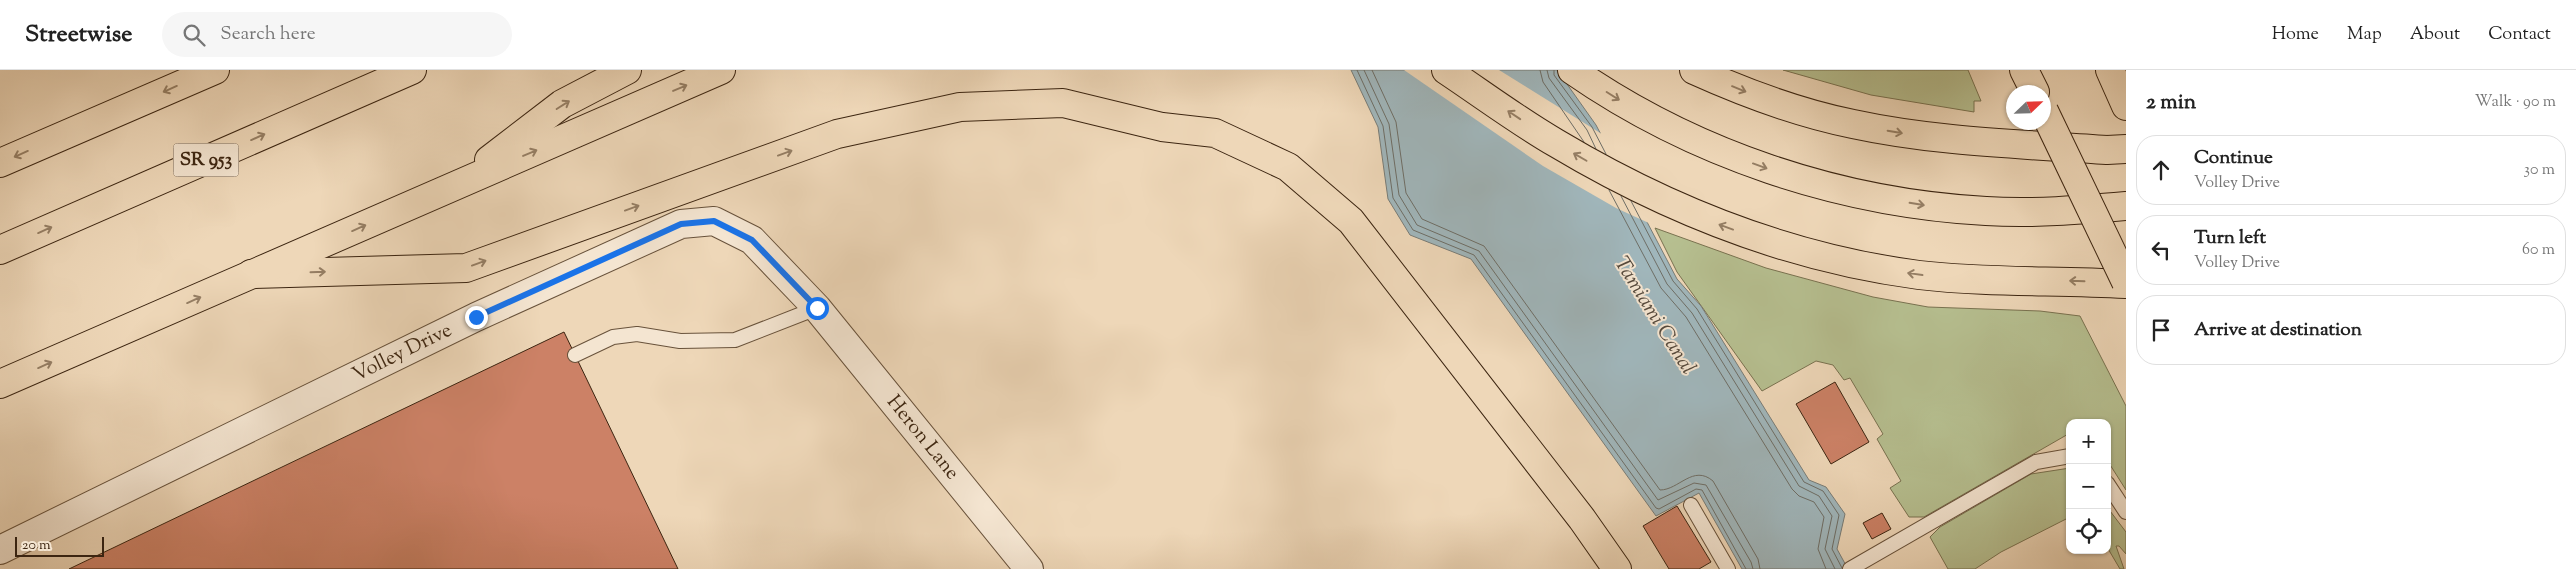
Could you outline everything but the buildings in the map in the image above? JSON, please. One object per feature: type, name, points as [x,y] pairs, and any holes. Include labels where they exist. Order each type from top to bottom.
[{"type":"main road","points":[[0,164],[215,70]]},
{"type":"main road","name":"SR 953","points":[[0,250],[412,70]]},
{"type":"main road","points":[[454,186],[562,104],[627,70]]},
{"type":"main road","points":[[0,384],[721,70]]},
{"type":"main road","points":[[1446,70],[1554,142],[1628,184],[1706,220],[1773,242],[1842,261],[1919,275],[1990,280],[2126,283],[2051,126]]},
{"type":"main road","points":[[1572,70],[1634,109],[1685,135],[1762,167],[1815,184],[1911,203],[1986,211],[2082,210],[2126,206]]},
{"type":"main road","points":[[1694,70],[1744,91],[1798,110],[1852,124],[1963,140],[2120,146]]},
{"type":"main road","points":[[2112,74],[2126,106]]},
{"type":"main road","points":[[251,274],[466,268],[837,134],[960,107],[1063,103],[1162,126],[1215,133],[1288,167],[1351,221],[1582,519],[1617,569]]},
{"type":"street","name":"Volley Drive","points":[[0,550],[476,317],[681,224],[714,221],[752,240],[817,308]]},
{"type":"street","name":"Heron Lane","points":[[817,308],[1029,569]]},
{"type":"lane","points":[[575,355],[613,337],[637,334],[680,341],[735,340],[817,308]]},
{"type":"lane","points":[[1851,569],[2036,462],[2066,457]]},
{"type":"lane","points":[[2111,489],[2126,512]]},
{"type":"lane","points":[[1691,505],[1728,569]]},
{"type":"green space","points":[[1783,70],[1968,70],[1981,101],[1974,101],[1974,112],[1871,95]]},
{"type":"green space","points":[[1655,228],[1766,268],[1873,297],[1928,307],[2040,311],[2080,316],[2126,406],[2126,490],[2111,466],[2111,419],[2066,419],[2066,435],[1924,517],[1909,517],[1890,488],[1901,481],[1877,439],[1883,434],[1850,378],[1844,380],[1833,365],[1816,361],[1762,391],[1677,272]]},
{"type":"green space","points":[[2066,469],[2066,519],[2001,552],[1975,569],[1948,569],[1930,537],[1940,527],[2031,474]]},
{"type":"green space","points":[[2111,512],[2126,532],[2126,554],[2119,546],[2116,546],[2124,569],[2120,569],[2111,554]]},
{"type":"water","name":"Tamiami Canal","points":[[1351,70],[1557,70],[1596,125],[1677,279],[1701,306],[1809,480],[1826,487],[1845,514],[1837,549],[1848,569],[1742,569],[1699,493],[1656,516],[1471,259],[1410,235],[1388,199],[1378,127]]},
{"type":"pier","points":[[1404,70],[1499,70],[1605,136],[1651,224],[1616,208],[1543,166]]},
{"type":"route","points":[[476,317],[681,224],[714,221],[752,240],[817,308]]}]
